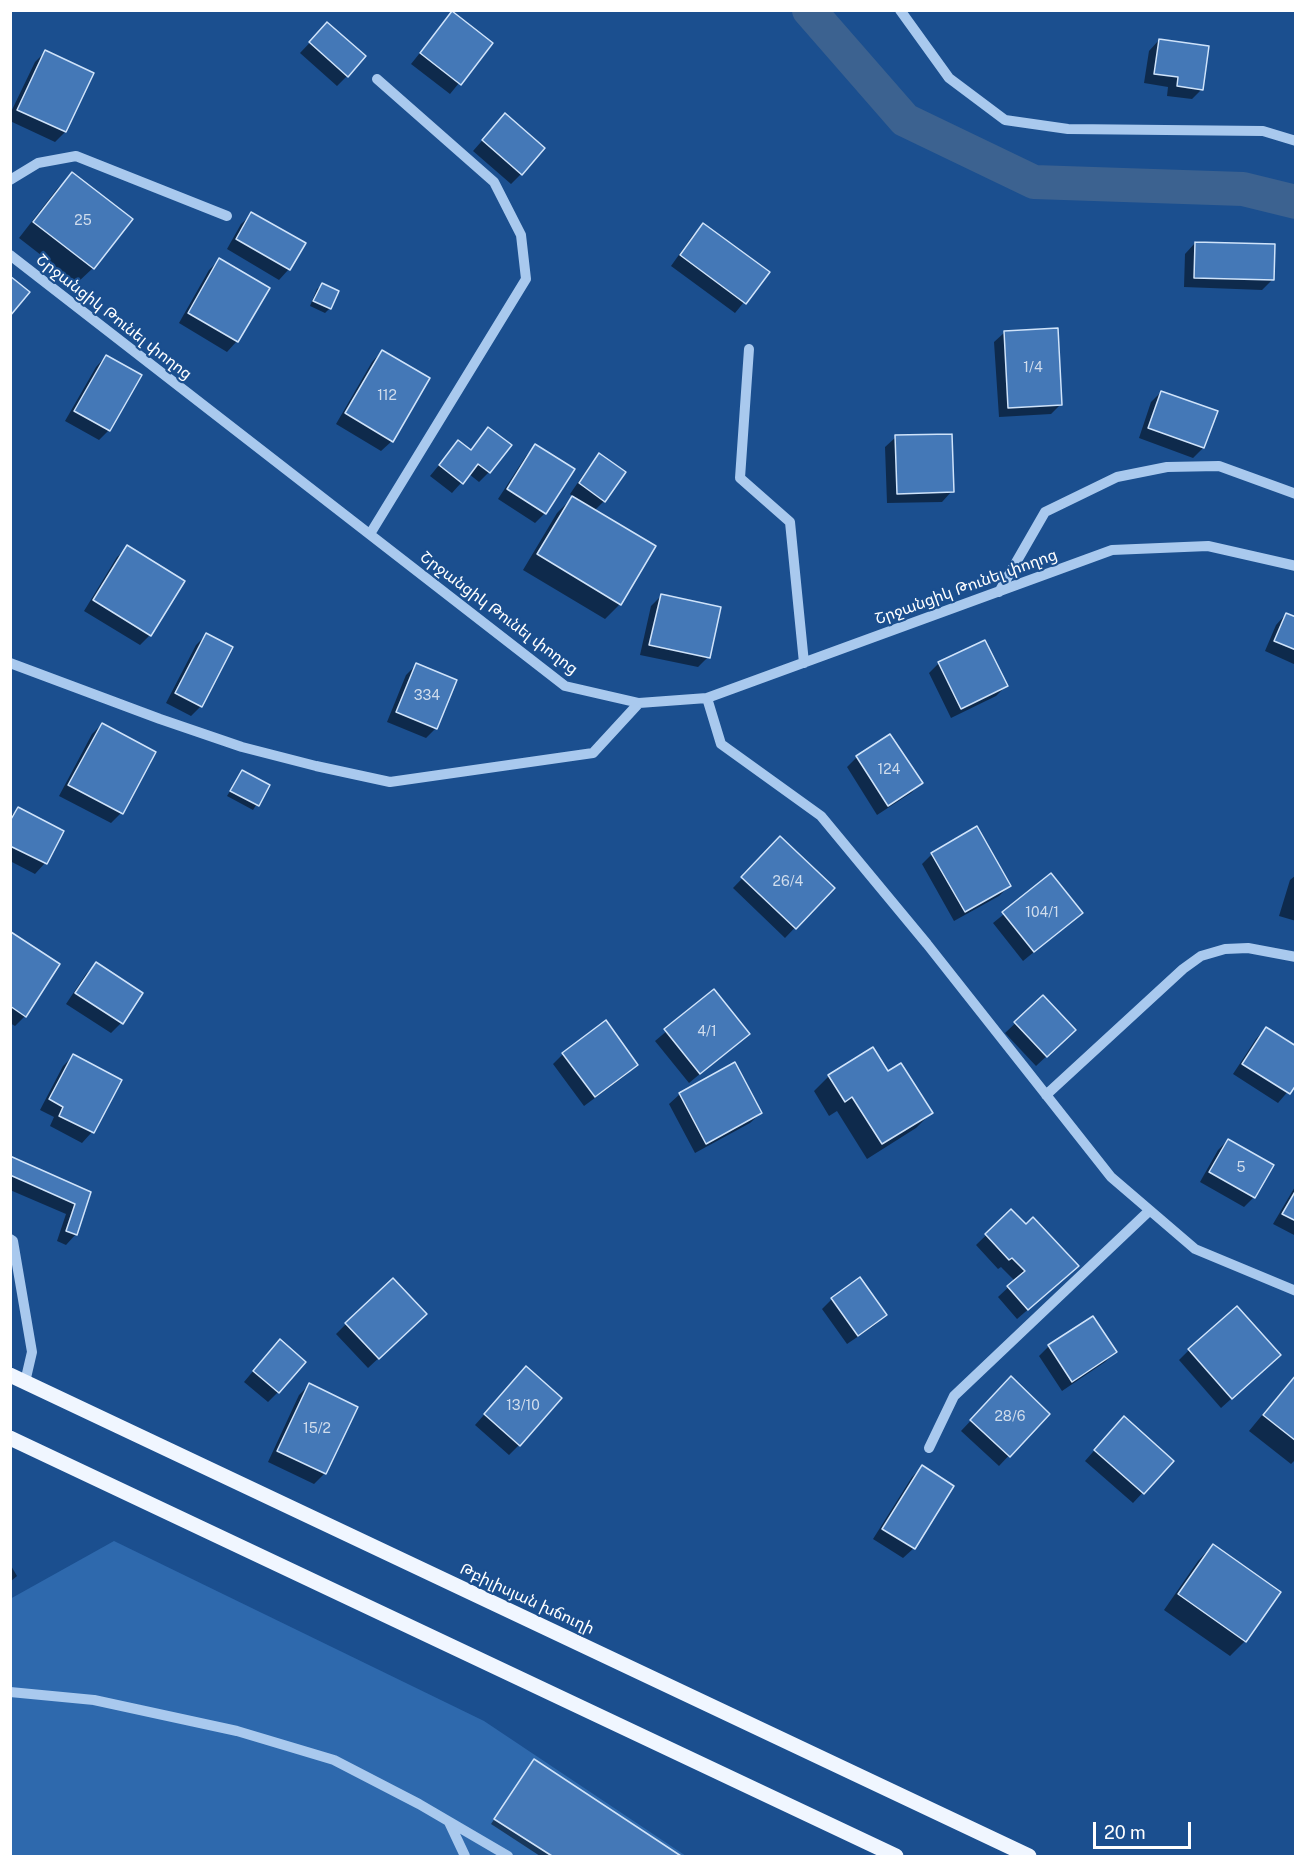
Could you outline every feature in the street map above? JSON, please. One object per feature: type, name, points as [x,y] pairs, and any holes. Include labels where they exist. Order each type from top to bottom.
[{"type":"main road","name":"Թբիլիսյան խճուղի","points":[[10,1375],[1029,1857]]},
{"type":"main road","points":[[10,1438],[897,1857]]},
{"type":"street","points":[[900,10],[949,78],[1005,120],[1068,129],[1263,132],[1296,141]]},
{"type":"street","points":[[370,534],[526,279],[521,235],[494,182],[377,79]]},
{"type":"street","points":[[10,180],[38,163],[76,156],[227,216]]},
{"type":"street","name":"Շրջանցիկ Թունել փողոց","points":[[10,255],[566,686],[639,703],[707,698],[1112,550],[1208,546],[1296,566]]},
{"type":"street","points":[[749,349],[740,478],[790,522],[804,663]]},
{"type":"street","points":[[999,592],[1045,512],[1117,477],[1167,467],[1218,466],[1296,494]]},
{"type":"street","points":[[10,663],[242,747],[390,782],[593,753],[639,703]]},
{"type":"street","points":[[707,698],[721,744],[821,816],[927,944],[1111,1177],[1195,1249],[1296,1291]]},
{"type":"street","points":[[1046,1095],[1183,969],[1201,956],[1225,949],[1248,948],[1296,957]]},
{"type":"street","points":[[929,1448],[954,1396],[1149,1211]]},
{"type":"street","points":[[10,1239],[13,1241],[32,1352],[25,1382]]},
{"type":"street","points":[[10,1692],[94,1700],[248,1734],[334,1760],[419,1804],[508,1857]]},
{"type":"street","points":[[449,1822],[465,1857]]},
{"type":"shaded area","points":[[114,1541],[484,1721],[686,1856],[11,1856],[10,1599]]},
{"type":"building","points":[[452,11],[493,43],[461,85],[420,53]]},
{"type":"building","points":[[327,22],[366,56],[348,77],[309,42]]},
{"type":"building","points":[[1159,39],[1209,46],[1203,90],[1177,86],[1178,77],[1154,74]]},
{"type":"building","points":[[45,50],[94,73],[66,132],[17,110]]},
{"type":"building","points":[[505,113],[545,148],[522,175],[482,140]]},
{"type":"building","points":[[72,172],[133,219],[94,269],[33,222]]},
{"type":"building","points":[[251,212],[306,243],[290,270],[236,239]]},
{"type":"building","points":[[703,223],[770,272],[746,304],[680,255]]},
{"type":"building","points":[[1195,242],[1275,244],[1274,280],[1194,278]]},
{"type":"building","points":[[219,258],[270,288],[238,342],[188,313]]},
{"type":"building","points":[[10,276],[30,292],[10,316]]},
{"type":"building","points":[[322,283],[339,291],[331,309],[313,301]]},
{"type":"building","points":[[1058,328],[1062,405],[1008,408],[1004,331]]},
{"type":"building","points":[[382,350],[430,378],[393,442],[345,413]]},
{"type":"building","points":[[106,355],[142,375],[110,431],[74,411]]},
{"type":"building","points":[[1161,391],[1218,411],[1204,448],[1148,428]]},
{"type":"building","points":[[488,427],[512,445],[490,473],[478,464],[463,484],[439,465],[458,440],[471,450]]},
{"type":"building","points":[[952,434],[954,492],[897,494],[895,435]]},
{"type":"building","points":[[535,444],[575,469],[546,514],[507,489]]},
{"type":"building","points":[[599,453],[626,472],[605,502],[579,483]]},
{"type":"building","points":[[572,496],[656,546],[621,605],[537,554]]},
{"type":"building","points":[[127,545],[185,581],[151,636],[93,600]]},
{"type":"building","points":[[661,594],[721,607],[710,658],[649,645]]},
{"type":"building","points":[[1286,613],[1296,617],[1296,650],[1274,641]]},
{"type":"building","points":[[206,633],[233,647],[202,707],[175,693]]},
{"type":"building","points":[[985,640],[1008,686],[961,709],[938,662]]},
{"type":"building","points":[[416,663],[457,680],[437,729],[396,712]]},
{"type":"building","points":[[102,723],[156,752],[123,814],[68,785]]},
{"type":"building","points":[[890,734],[923,783],[888,806],[856,756]]},
{"type":"building","points":[[242,770],[270,785],[259,806],[230,791]]},
{"type":"building","points":[[18,807],[64,831],[47,864],[10,846],[10,821]]},
{"type":"building","points":[[977,826],[1011,886],[965,912],[931,853]]},
{"type":"building","points":[[780,836],[835,888],[796,929],[741,877]]},
{"type":"building","points":[[1051,873],[1083,913],[1034,952],[1002,912]]},
{"type":"building","points":[[11,932],[60,964],[26,1017],[10,1006]]},
{"type":"building","points":[[96,962],[143,993],[123,1024],[75,993]]},
{"type":"building","points":[[714,989],[750,1034],[700,1074],[664,1029]]},
{"type":"building","points":[[1043,995],[1076,1030],[1047,1057],[1014,1022]]},
{"type":"building","points":[[606,1020],[638,1065],[595,1097],[562,1053]]},
{"type":"building","points":[[1266,1027],[1296,1046],[1296,1085],[1290,1094],[1242,1064]]},
{"type":"building","points":[[873,1047],[888,1071],[901,1063],[933,1113],[882,1144],[852,1097],[845,1102],[828,1075]]},
{"type":"building","points":[[73,1054],[122,1080],[94,1133],[59,1116],[63,1107],[49,1099]]},
{"type":"building","points":[[735,1062],[762,1113],[706,1144],[679,1093]]},
{"type":"building","points":[[1228,1139],[1274,1165],[1255,1198],[1209,1172]]},
{"type":"building","points":[[10,1156],[91,1192],[77,1235],[66,1231],[75,1204],[10,1175]]},
{"type":"building","points":[[1296,1190],[1296,1221],[1282,1214]]},
{"type":"building","points":[[1011,1209],[1026,1224],[1033,1217],[1079,1266],[1028,1310],[1007,1286],[1025,1271],[1012,1258],[1009,1260],[985,1234]]},
{"type":"building","points":[[860,1277],[887,1315],[858,1336],[831,1298]]},
{"type":"building","points":[[393,1278],[427,1314],[379,1359],[345,1323]]},
{"type":"building","points":[[1237,1306],[1281,1355],[1232,1399],[1188,1349]]},
{"type":"building","points":[[1093,1316],[1117,1352],[1072,1382],[1048,1345]]},
{"type":"building","points":[[280,1339],[306,1362],[279,1393],[253,1371]]},
{"type":"building","points":[[526,1366],[562,1398],[520,1446],[484,1414]]},
{"type":"building","points":[[1296,1375],[1296,1441],[1263,1415]]},
{"type":"building","points":[[1011,1376],[1050,1414],[1010,1457],[970,1420]]},
{"type":"building","points":[[309,1383],[358,1407],[326,1474],[277,1451]]},
{"type":"building","points":[[1124,1416],[1174,1461],[1144,1494],[1094,1450]]},
{"type":"building","points":[[922,1465],[954,1486],[915,1549],[882,1529]]},
{"type":"building","points":[[1213,1544],[1281,1592],[1246,1642],[1178,1594]]},
{"type":"building","points":[[534,1759],[681,1856],[552,1856],[494,1819]]},
{"type":"waterway","points":[[809,10],[905,120],[1034,182],[1243,189],[1296,202]]}]
